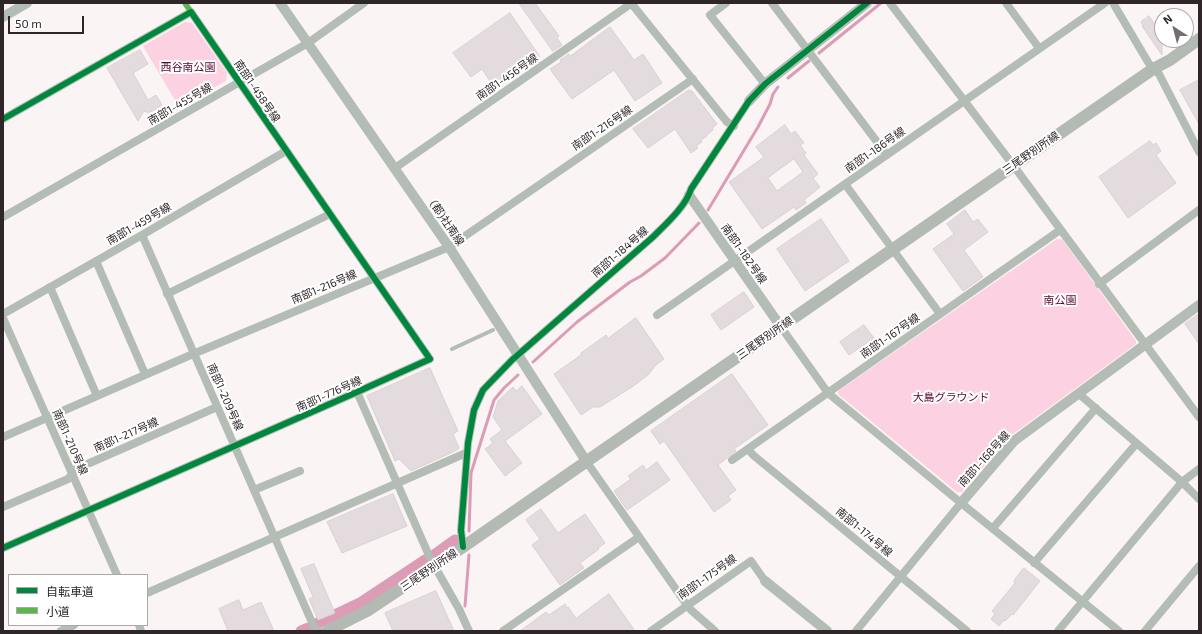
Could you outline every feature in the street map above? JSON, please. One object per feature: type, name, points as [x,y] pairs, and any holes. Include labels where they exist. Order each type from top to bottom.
[{"type":"main road","name":"三尾野別所線","points":[[327,631],[367,611],[463,547],[1013,165],[1199,39]]},
{"type":"street","points":[[3,17],[27,3]]},
{"type":"street","points":[[3,119],[191,12],[185,3]]},
{"type":"street","name":"(都)社南線","points":[[280,3],[449,247],[586,461]]},
{"type":"street","name":"南部1-455号線","points":[[3,217],[308,43],[364,3]]},
{"type":"street","points":[[632,3],[727,122],[734,126]]},
{"type":"street","name":"南部1-456号線","points":[[395,168],[632,3]]},
{"type":"street","points":[[726,3],[710,15],[765,84]]},
{"type":"street","points":[[772,3],[887,154]]},
{"type":"street","name":"南部1-184号線","points":[[463,547],[461,530],[466,453],[474,410],[483,390],[518,355],[654,236],[672,217],[689,195],[691,189],[734,126],[749,101],[765,84],[866,3]]},
{"type":"street","points":[[890,3],[1013,165],[1199,417]]},
{"type":"street","points":[[1006,3],[1039,48]]},
{"type":"street","name":"南部1-186号線","points":[[657,315],[1105,3]]},
{"type":"street","points":[[1113,3],[1153,69],[1159,74],[1199,152]]},
{"type":"street","name":"南部1-458号線","points":[[191,12],[430,359]]},
{"type":"street","name":"南部1-216号線","points":[[3,437],[146,374],[449,247],[693,79]]},
{"type":"street","name":"南部1-459号線","points":[[3,314],[286,151]]},
{"type":"street","points":[[845,184],[940,314]]},
{"type":"street","name":"南部1-182号線","points":[[689,195],[781,327]]},
{"type":"street","points":[[1100,284],[1199,210]]},
{"type":"street","points":[[167,294],[330,214]]},
{"type":"street","name":"南部1-167号線","points":[[732,460],[1060,230]]},
{"type":"street","name":"南部1-209号線","points":[[142,235],[314,627],[319,631]]},
{"type":"street","points":[[96,261],[146,374]]},
{"type":"street","points":[[50,287],[97,396]]},
{"type":"street","name":"南部1-168号線","points":[[856,631],[1014,441],[1199,305]]},
{"type":"street","name":"南部1-210号線","points":[[3,318],[117,574]]},
{"type":"street","points":[[781,327],[828,393],[1119,631]]},
{"type":"street","name":"南部1-776号線","points":[[3,548],[430,359]]},
{"type":"street","points":[[357,392],[434,566],[459,609],[469,631]]},
{"type":"street","points":[[1079,394],[1182,482],[1199,499]]},
{"type":"street","name":"南部1-217号線","points":[[3,507],[68,479],[76,469],[217,407]]},
{"type":"street","points":[[993,528],[1096,408]]},
{"type":"street","points":[[1034,563],[1136,444]]},
{"type":"street","name":"南部1-174号線","points":[[748,449],[753,455],[967,631]]},
{"type":"street","points":[[148,593],[466,453]]},
{"type":"street","points":[[586,461],[687,605],[713,631]]},
{"type":"street","points":[[1058,631],[1182,482],[1199,469]]},
{"type":"street","points":[[254,490],[300,471]]},
{"type":"street","points":[[503,631],[639,537]]},
{"type":"street","name":"南部1-175号線","points":[[650,631],[751,561],[765,580],[827,631]]},
{"type":"street","points":[[1145,631],[1199,566]]},
{"type":"street","points":[[61,631],[72,626]]},
{"type":"lane","points":[[452,349],[493,330]]},
{"type":"green space","name":"西谷南公園","points":[[185,22],[192,23],[227,73],[226,81],[179,107],[143,46]]},
{"type":"green space","name":"大島グラウンド","points":[[1057,239],[1062,239],[1136,341],[1136,344],[1009,437],[962,492],[957,492],[838,394],[838,391]]},
{"type":"building","points":[[519,3],[535,3],[559,36],[557,38],[562,45],[553,51]]},
{"type":"building","points":[[510,13],[540,57],[495,89],[482,69],[471,77],[453,53]]},
{"type":"building","points":[[1149,16],[1154,23],[1154,43],[1142,26],[1143,25],[1141,22]]},
{"type":"building","points":[[610,27],[634,60],[643,54],[662,83],[635,101],[614,70],[572,99],[550,69],[561,62],[560,60],[569,54],[570,56]]},
{"type":"building","points":[[1157,48],[1162,48],[1162,55]]},
{"type":"building","points":[[140,50],[148,64],[133,73],[148,100],[156,95],[162,105],[149,113],[144,111],[138,121],[107,68]]},
{"type":"building","points":[[1199,80],[1199,124],[1180,90]]},
{"type":"building","points":[[491,85],[495,91],[484,99],[479,93]]},
{"type":"building","points":[[689,90],[692,91],[717,124],[712,128],[713,130],[701,140],[702,142],[696,146],[698,148],[691,153],[675,129],[648,148],[633,129]]},
{"type":"building","points":[[785,125],[791,134],[795,131],[804,143],[800,145],[806,153],[804,155],[818,174],[813,178],[820,187],[804,200],[806,203],[796,210],[794,207],[762,229],[729,182],[764,157],[756,147]],"holes":[[[794,159],[803,172],[777,191],[768,178]]]},
{"type":"building","points":[[1150,141],[1153,145],[1156,143],[1161,151],[1156,155],[1176,183],[1128,218],[1099,177]]},
{"type":"building","points":[[965,210],[973,222],[978,219],[988,232],[964,250],[983,277],[963,291],[933,249],[954,234],[947,224]]},
{"type":"building","points":[[821,219],[849,261],[805,291],[777,249]]},
{"type":"building","points":[[744,292],[754,307],[721,330],[711,315]]},
{"type":"building","points":[[1199,314],[1199,344],[1185,324]]},
{"type":"building","points":[[636,318],[664,359],[657,364],[648,375],[632,387],[600,407],[593,407],[581,415],[554,374],[606,335],[608,338]]},
{"type":"building","points":[[864,325],[874,338],[849,355],[840,342]]},
{"type":"building","points":[[430,368],[458,431],[453,434],[459,448],[411,471],[399,459],[395,461],[367,396]]},
{"type":"building","points":[[732,374],[768,425],[734,449],[736,451],[718,465],[736,490],[728,496],[731,500],[714,512],[664,441],[660,444],[651,431]]},
{"type":"building","points":[[522,386],[542,414],[505,441],[522,463],[505,476],[485,449],[493,443],[490,439],[502,430],[493,417],[498,401],[513,387],[516,391]]},
{"type":"building","points":[[657,462],[670,480],[627,510],[614,491],[631,479],[628,476],[643,465],[646,470]]},
{"type":"building","points":[[393,494],[407,526],[342,553],[327,522]]},
{"type":"building","points":[[541,509],[558,533],[585,514],[605,543],[580,563],[584,568],[560,585],[532,545],[540,539],[526,520]]},
{"type":"building","points":[[314,564],[335,613],[318,620],[309,599],[313,597],[301,569]]},
{"type":"building","points":[[1024,568],[1040,581],[1013,615],[1012,614],[1005,621],[1004,620],[999,626],[991,619],[995,614],[992,611],[1015,583],[1014,581]]},
{"type":"building","points":[[436,591],[454,631],[393,631],[385,613]]},
{"type":"building","points":[[609,594],[635,631],[520,631],[546,612],[549,615],[565,604],[576,618]]},
{"type":"building","points":[[239,600],[243,610],[261,602],[274,631],[228,631],[219,609]]},
{"type":"waterway","points":[[819,53],[881,3]]},
{"type":"waterway","points":[[788,78],[809,61]]},
{"type":"waterway","points":[[708,210],[758,127],[770,104],[773,94],[778,87]]},
{"type":"waterway","points":[[533,362],[577,322],[665,258],[699,223]]},
{"type":"waterway","points":[[469,531],[471,473],[494,400],[518,375]]},
{"type":"waterway","points":[[434,555],[455,540]]},
{"type":"waterway","points":[[465,606],[469,555]]},
{"type":"waterway","points":[[318,623],[360,603],[425,560]]},
{"type":"waterway","points":[[301,631],[308,628]]},
{"type":"marked path","points":[[185,3],[191,12]]},
{"type":"cycle path","points":[[463,547],[461,530],[468,443],[474,410],[483,390],[512,360],[654,236],[670,220],[685,202],[691,189],[749,101],[765,84],[867,3]]},
{"type":"cycle path","points":[[3,119],[191,12],[430,359],[3,548]]},
{"type":"park label","name":"南公園","points":[[1060,300]]}]
